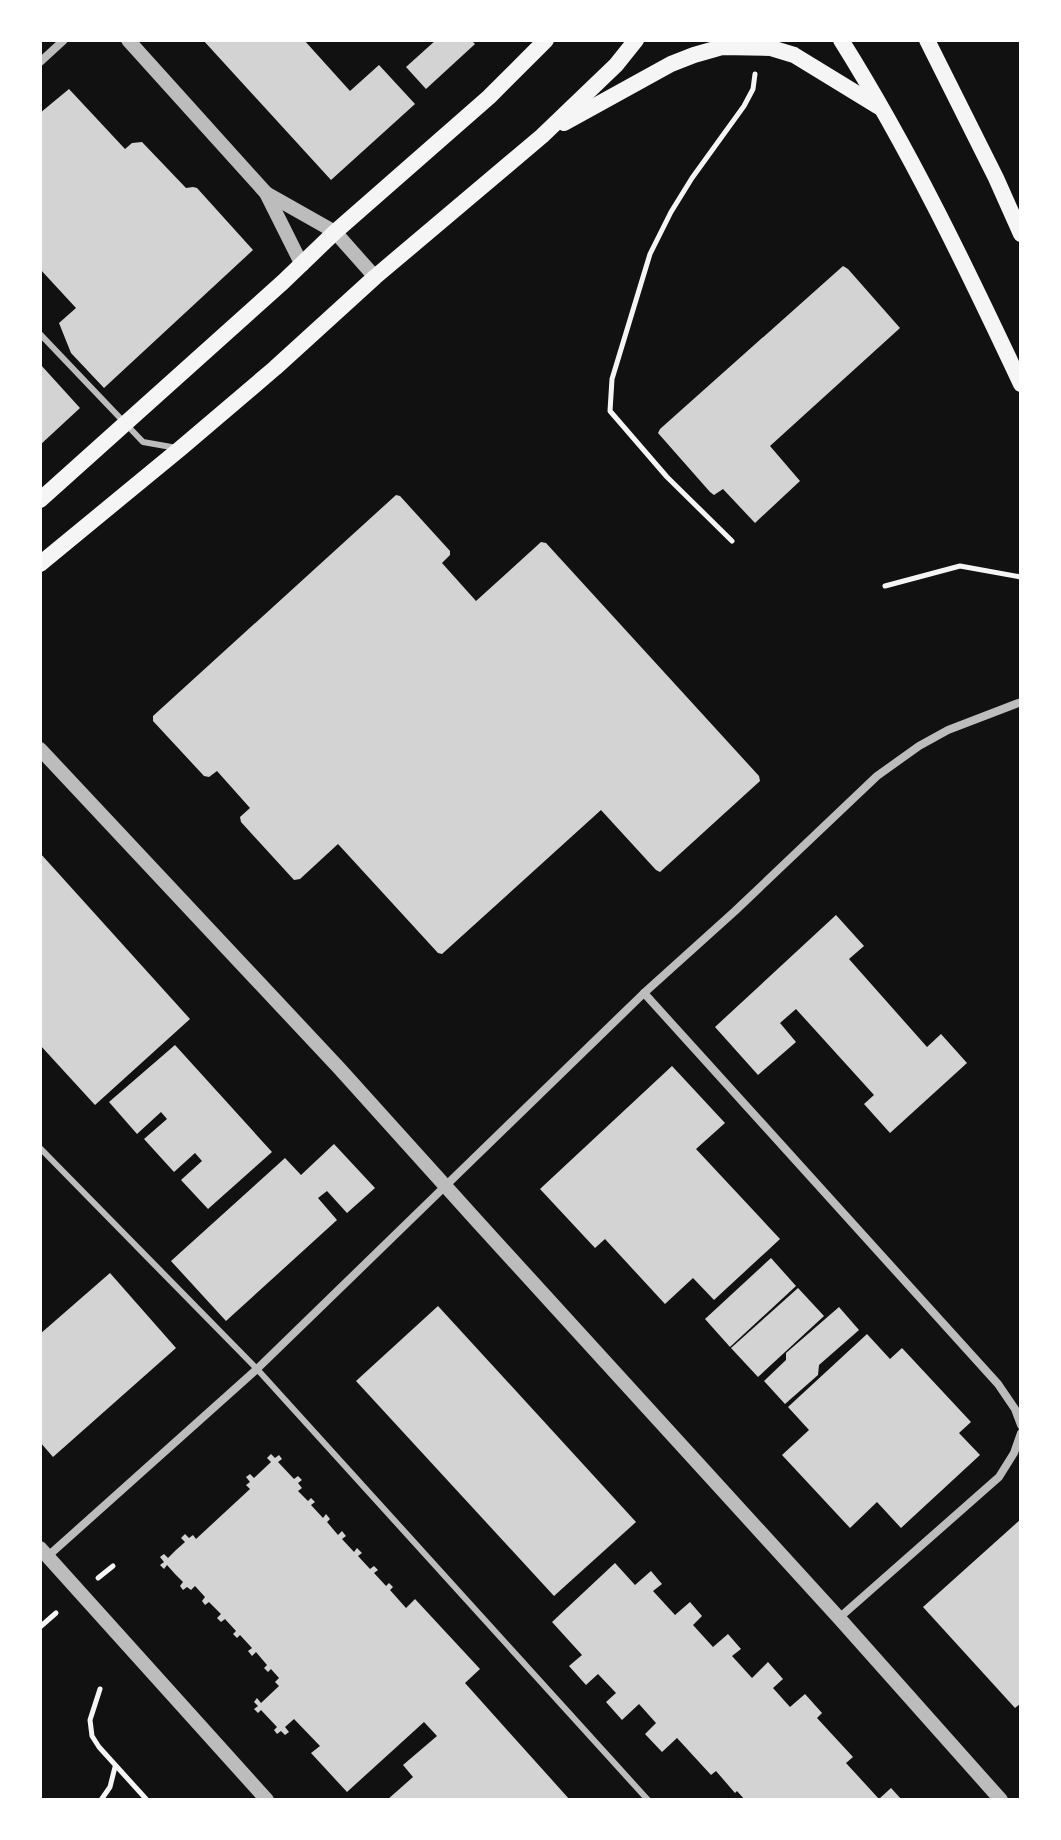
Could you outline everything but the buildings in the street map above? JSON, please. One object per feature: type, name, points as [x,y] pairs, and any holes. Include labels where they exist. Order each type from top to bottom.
[{"type":"main road","points":[[40,500],[489,97],[546,40]]},
{"type":"main road","points":[[40,564],[275,368],[375,277],[542,136],[616,65],[636,40]]},
{"type":"main road","points":[[841,40],[934,205],[1021,384]]},
{"type":"main road","points":[[927,40],[1021,234]]},
{"type":"main road","points":[[542,136],[671,64],[722,47],[771,48],[794,55],[882,109]]},
{"type":"street","points":[[40,62],[64,40]]},
{"type":"street","points":[[128,40],[266,193],[302,265]]},
{"type":"street","points":[[266,193],[335,232],[375,277]]},
{"type":"street","points":[[267,1800],[44,1552],[257,1369],[644,993],[877,776],[948,730],[1021,702]]},
{"type":"street","points":[[40,749],[307,1033],[1001,1800]]},
{"type":"street","points":[[644,993],[998,1384],[1015,1409],[1021,1425]]},
{"type":"street","points":[[839,1618],[999,1477],[1014,1453],[1021,1433]]},
{"type":"lane","points":[[40,334],[143,442],[181,448]]},
{"type":"lane","points":[[40,1148],[257,1369],[648,1800]]},
{"type":"path","points":[[732,541],[667,477],[610,411],[612,379],[650,254],[692,178],[744,106],[753,89],[756,69]]},
{"type":"path","points":[[885,586],[960,566],[1021,577]]},
{"type":"path","points":[[40,1627],[56,1613]]},
{"type":"path","points":[[100,1689],[90,1720],[92,1736],[147,1800]]},
{"type":"path","points":[[101,1800],[110,1787],[116,1766]]}]
